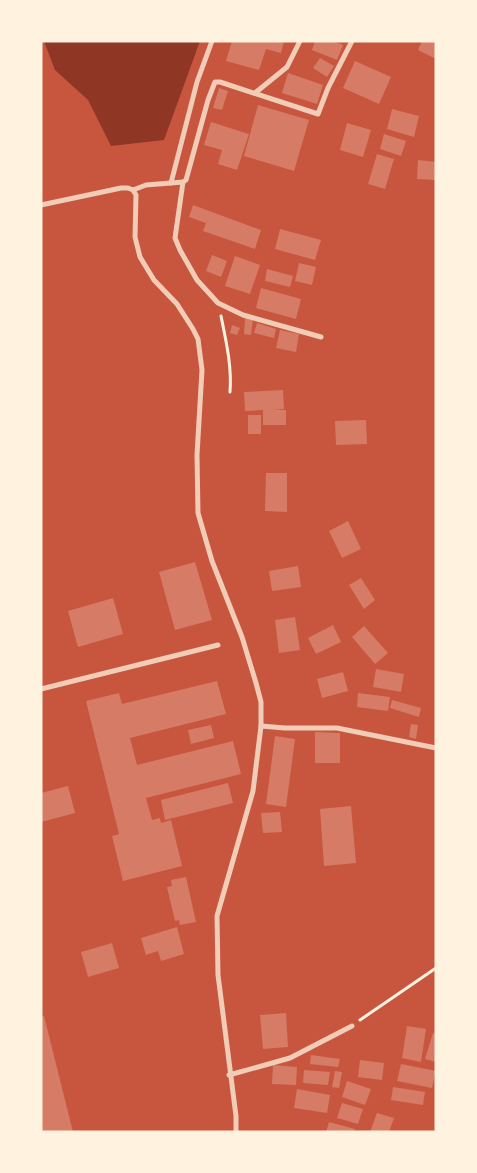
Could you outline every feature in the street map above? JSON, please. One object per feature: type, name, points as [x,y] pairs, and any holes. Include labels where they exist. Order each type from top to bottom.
[{"type":"street","points":[[171,183],[197,82],[212,41]]},
{"type":"street","points":[[255,94],[286,67],[300,41]]},
{"type":"street","points":[[133,190],[146,185],[183,182],[188,178],[208,100],[215,82],[318,114],[328,88],[352,41]]},
{"type":"street","points":[[183,182],[175,238],[197,280],[218,303],[243,315],[321,337]]},
{"type":"street","points":[[41,205],[121,188],[133,190],[136,195],[135,237],[140,256],[154,280],[177,304],[198,339],[202,370],[197,455],[198,513],[212,561],[242,637],[261,702],[261,726],[253,791],[217,916],[218,975],[229,1076],[236,1116],[236,1132]]},
{"type":"street","points":[[41,690],[218,645]]},
{"type":"street","points":[[261,726],[337,728],[436,748]]},
{"type":"street","points":[[229,1076],[290,1058],[352,1026]]},
{"type":"path","points":[[218,303],[232,375],[230,392]]},
{"type":"path","points":[[352,1026],[436,968]]},
{"type":"shaded area","points":[[44,41],[200,41],[164,140],[111,146],[88,100],[55,70]]},
{"type":"building","points":[[232,41],[284,41],[281,53],[266,49],[259,70],[226,61]]},
{"type":"building","points":[[315,41],[333,41],[343,45],[337,60],[312,50]]},
{"type":"building","points":[[422,41],[436,41],[436,59],[418,50]]},
{"type":"building","points":[[320,58],[334,66],[327,77],[313,68]]},
{"type":"building","points":[[355,61],[391,77],[379,104],[343,88]]},
{"type":"building","points":[[288,73],[323,85],[317,104],[282,93]]},
{"type":"building","points":[[219,88],[228,91],[222,110],[213,108]]},
{"type":"building","points":[[258,105],[309,120],[294,171],[244,156]]},
{"type":"building","points":[[392,109],[419,116],[414,137],[387,129]]},
{"type":"building","points":[[211,122],[249,134],[237,170],[218,164],[222,150],[204,145]]},
{"type":"building","points":[[347,123],[371,130],[363,157],[340,150]]},
{"type":"building","points":[[384,134],[406,141],[401,156],[380,149]]},
{"type":"building","points":[[377,154],[394,159],[385,189],[368,184]]},
{"type":"building","points":[[418,160],[436,162],[436,180],[417,179]]},
{"type":"building","points":[[193,205],[261,230],[255,249],[203,231],[206,223],[189,217]]},
{"type":"building","points":[[280,229],[321,240],[315,260],[275,249]]},
{"type":"building","points":[[212,255],[227,261],[221,277],[206,271]]},
{"type":"building","points":[[235,256],[260,265],[250,294],[225,286]]},
{"type":"building","points":[[299,263],[316,267],[312,285],[295,281]]},
{"type":"building","points":[[267,269],[293,276],[290,287],[265,281]]},
{"type":"building","points":[[261,288],[301,299],[296,319],[256,308]]},
{"type":"building","points":[[245,318],[253,319],[251,335],[244,334]]},
{"type":"building","points":[[257,323],[276,329],[274,338],[254,333]]},
{"type":"building","points":[[232,325],[240,328],[237,335],[230,333]]},
{"type":"building","points":[[280,330],[299,334],[296,352],[276,348]]},
{"type":"building","points":[[283,390],[284,409],[273,410],[286,410],[286,425],[263,425],[263,410],[245,411],[244,392]]},
{"type":"building","points":[[248,415],[261,415],[261,434],[248,434]]},
{"type":"building","points":[[366,420],[367,444],[336,445],[335,421]]},
{"type":"building","points":[[266,473],[287,473],[287,512],[265,511]]},
{"type":"building","points":[[348,521],[361,549],[342,558],[329,531]]},
{"type":"building","points":[[195,562],[212,620],[175,630],[159,572]]},
{"type":"building","points":[[298,566],[301,587],[272,591],[269,571]]},
{"type":"building","points":[[361,578],[375,600],[364,609],[349,585]]},
{"type":"building","points":[[113,598],[123,634],[78,647],[68,611]]},
{"type":"building","points":[[295,617],[300,650],[279,653],[275,620]]},
{"type":"building","points":[[333,625],[341,642],[316,654],[308,638]]},
{"type":"building","points":[[364,626],[388,653],[375,664],[352,637]]},
{"type":"building","points":[[376,669],[404,674],[401,692],[373,687]]},
{"type":"building","points":[[343,672],[348,691],[322,698],[317,679]]},
{"type":"building","points":[[217,681],[226,714],[130,738],[137,765],[233,741],[241,774],[146,798],[152,820],[160,818],[161,823],[171,820],[182,866],[123,881],[112,836],[119,834],[86,701],[119,693],[122,704]]},
{"type":"building","points":[[358,693],[390,697],[388,711],[357,707]]},
{"type":"building","points":[[392,700],[421,708],[419,717],[390,708]]},
{"type":"building","points":[[411,724],[418,725],[416,739],[409,737]]},
{"type":"building","points":[[211,725],[214,738],[191,744],[188,730]]},
{"type":"building","points":[[315,732],[340,733],[340,763],[315,763]]},
{"type":"building","points":[[275,736],[295,739],[286,807],[266,804]]},
{"type":"building","points":[[228,783],[233,803],[165,820],[161,800]]},
{"type":"building","points":[[68,786],[75,813],[41,822],[41,793]]},
{"type":"building","points":[[351,806],[356,863],[324,866],[320,809]]},
{"type":"building","points":[[280,812],[282,832],[263,833],[261,813]]},
{"type":"building","points":[[186,877],[196,922],[180,925],[179,920],[175,921],[167,887],[172,886],[171,880]]},
{"type":"building","points":[[177,927],[184,954],[161,961],[158,951],[146,955],[141,938]]},
{"type":"building","points":[[112,943],[119,968],[88,977],[81,952]]},
{"type":"building","points":[[286,1013],[288,1047],[263,1049],[260,1015]]},
{"type":"building","points":[[44,1016],[73,1132],[41,1132],[41,1017]]},
{"type":"building","points":[[407,1026],[426,1029],[421,1062],[402,1058]]},
{"type":"building","points":[[433,1033],[436,1034],[436,1062],[425,1059]]},
{"type":"building","points":[[311,1055],[340,1059],[338,1067],[310,1064]]},
{"type":"building","points":[[360,1060],[384,1063],[382,1080],[358,1077]]},
{"type":"building","points":[[401,1064],[436,1071],[432,1088],[397,1081]]},
{"type":"building","points":[[273,1065],[297,1067],[296,1085],[272,1084]]},
{"type":"building","points":[[304,1070],[330,1072],[328,1085],[303,1083]]},
{"type":"building","points":[[335,1071],[342,1072],[339,1088],[332,1087]]},
{"type":"building","points":[[347,1081],[371,1089],[365,1105],[342,1097]]},
{"type":"building","points":[[393,1087],[425,1092],[423,1105],[391,1100]]},
{"type":"building","points":[[297,1089],[330,1095],[327,1113],[294,1108]]},
{"type":"building","points":[[342,1103],[363,1109],[358,1124],[337,1118]]},
{"type":"building","points":[[377,1113],[394,1118],[389,1132],[370,1132]]},
{"type":"building","points":[[329,1122],[355,1129],[354,1132],[326,1132]]}]
